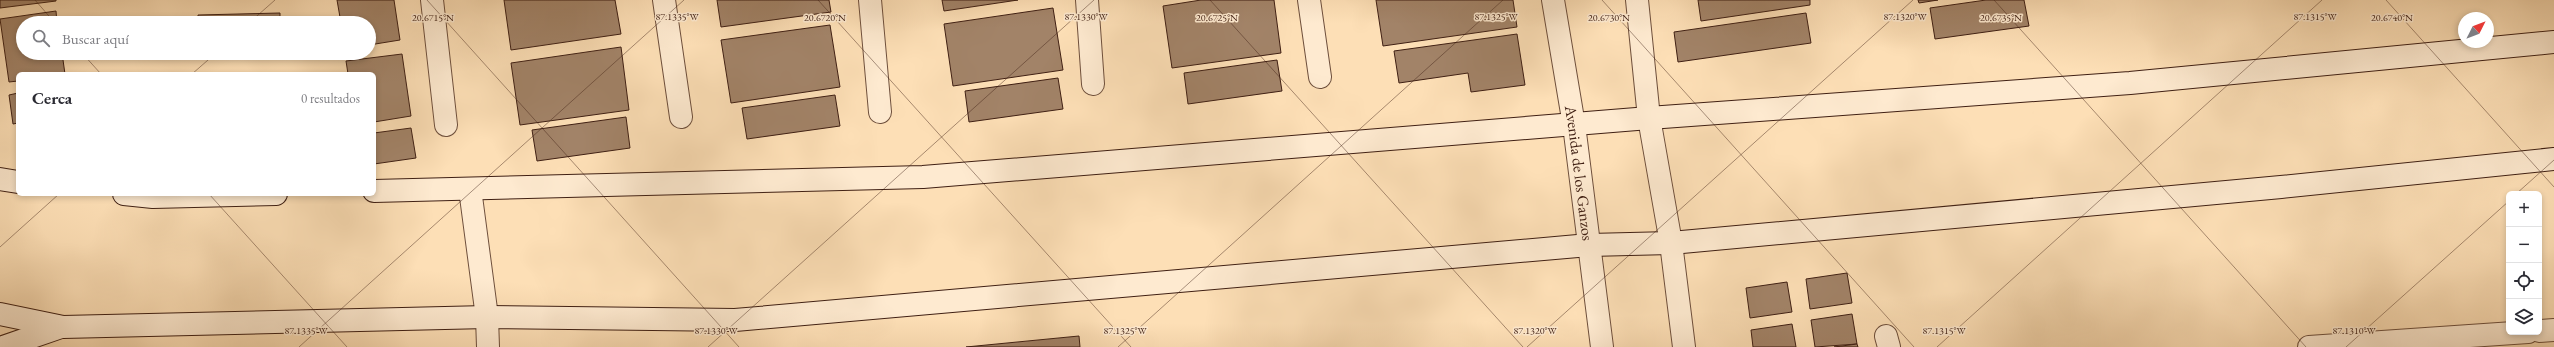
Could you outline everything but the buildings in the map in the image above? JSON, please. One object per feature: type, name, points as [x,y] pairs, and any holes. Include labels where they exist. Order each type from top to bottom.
[{"type":"main road","points":[[432,0],[446,125]]},
{"type":"main road","points":[[664,0],[681,117]]},
{"type":"main road","points":[[870,0],[880,112]]},
{"type":"main road","points":[[1087,0],[1093,84]]},
{"type":"main road","points":[[1309,0],[1320,77]]},
{"type":"main road","name":"Avenida de los Ganzos","points":[[1553,0],[1574,125],[1602,347]]},
{"type":"main road","points":[[1637,0],[1649,118],[1671,243],[1684,347]]},
{"type":"main road","points":[[376,191],[923,177],[1649,118],[2130,83],[2554,42]]},
{"type":"main road","points":[[0,314],[63,327],[486,317],[735,320],[1589,245],[1671,243],[2281,187],[2554,159]]},
{"type":"main road","points":[[0,179],[16,182]]},
{"type":"main road","points":[[470,189],[486,317],[488,347]]},
{"type":"main road","points":[[143,196],[194,196]]},
{"type":"main road","points":[[3,347],[63,327]]},
{"type":"main road","points":[[2542,331],[2554,330]]},
{"type":"main road","points":[[2317,346],[2506,333]]}]
